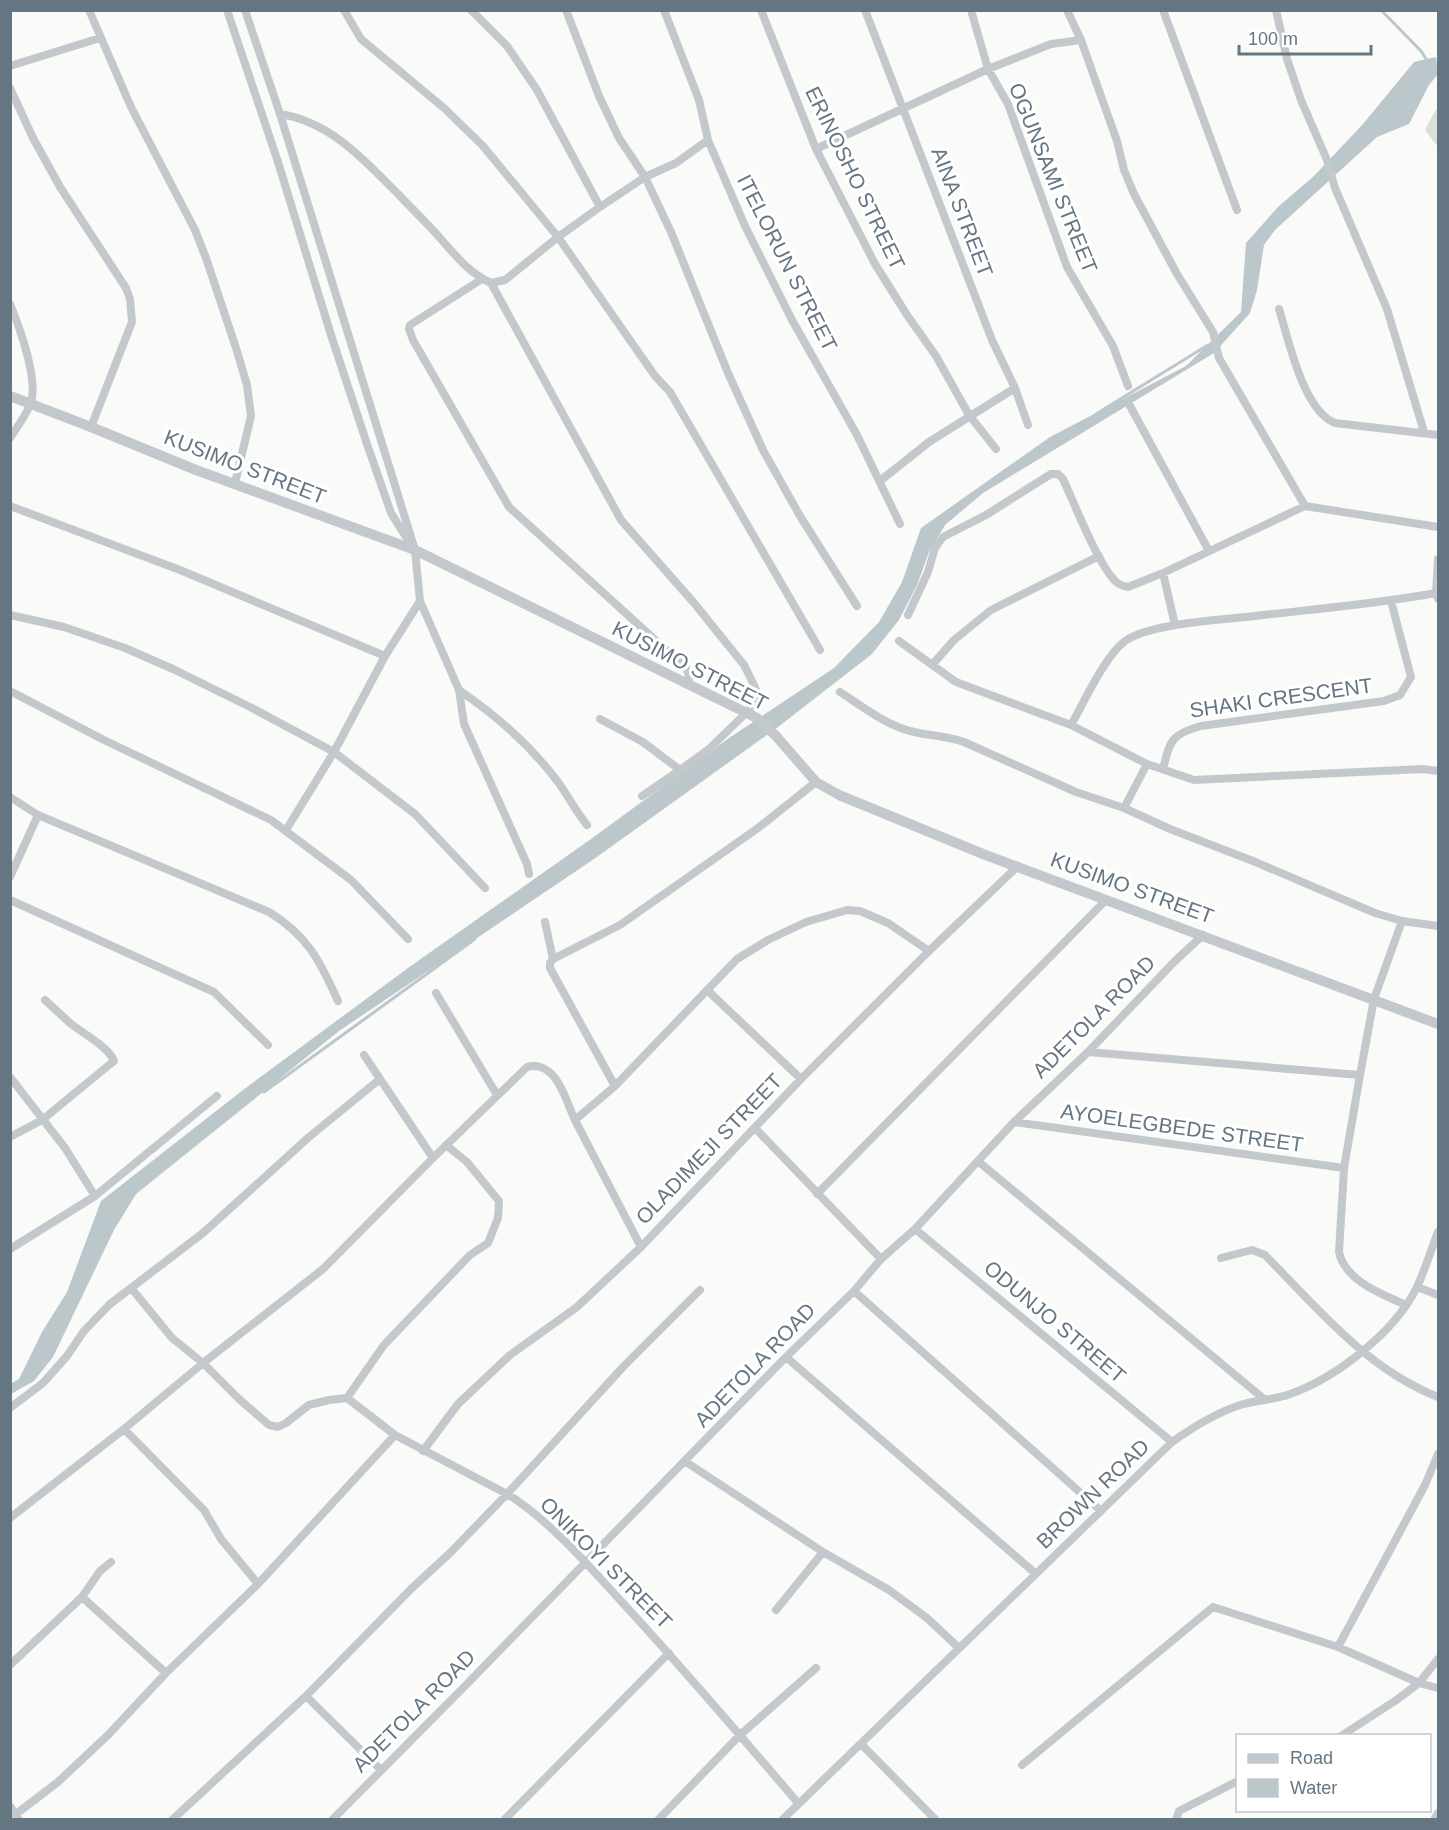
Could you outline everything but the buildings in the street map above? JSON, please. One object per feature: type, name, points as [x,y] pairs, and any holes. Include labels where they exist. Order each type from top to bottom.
[{"type":"street","points":[[89,10],[131,107],[195,230],[244,376],[251,416],[235,483]]},
{"type":"street","points":[[227,10],[278,162],[368,447],[392,513],[415,550]]},
{"type":"street","points":[[244,10],[280,114],[415,550],[420,601],[459,690],[464,724],[527,864],[529,874]]},
{"type":"street","points":[[344,10],[361,39],[444,108],[483,146],[558,237],[650,369],[669,392],[820,650]]},
{"type":"street","points":[[471,10],[507,46],[537,90],[600,207]]},
{"type":"street","points":[[566,10],[599,96],[619,138],[645,177],[671,232],[728,373],[763,450],[800,516],[857,606]]},
{"type":"street","name":"ITELORUN STREET","points":[[664,10],[699,100],[708,140],[767,272],[857,435],[900,524]]},
{"type":"street","name":"ERINOSHO STREET","points":[[760,10],[816,148],[875,264],[936,356],[969,415],[996,449]]},
{"type":"street","name":"AINA STREET","points":[[865,10],[992,340],[1015,388],[1028,424]]},
{"type":"street","name":"OGUNSAMI STREET","points":[[971,10],[988,69],[1008,104],[1067,267],[1113,346],[1128,386]]},
{"type":"street","points":[[1067,10],[1081,40],[1134,194],[1177,274],[1213,332],[1219,358],[1305,506]]},
{"type":"street","points":[[1163,10],[1237,210]]},
{"type":"street","points":[[1276,10],[1287,59],[1301,100],[1327,160],[1335,188],[1387,309],[1424,432]]},
{"type":"street","points":[[10,66],[100,38]]},
{"type":"street","points":[[816,148],[988,69],[1051,44],[1081,40]]},
{"type":"street","points":[[241,50],[256,45]]},
{"type":"street","points":[[10,88],[33,138],[55,177],[126,288],[130,299],[132,322],[91,427]]},
{"type":"street","points":[[280,114],[299,117],[314,123],[355,152],[376,170],[459,261],[482,279],[491,283],[505,280],[558,237],[600,207],[645,177],[676,163],[708,140]]},
{"type":"street","points":[[482,279],[410,325],[413,340],[509,507],[686,668],[689,676],[688,684]]},
{"type":"street","points":[[491,283],[621,520],[694,603],[744,665],[757,693],[756,701],[746,713],[709,749],[642,796]]},
{"type":"street","points":[[10,304],[27,354],[32,380],[31,403],[10,438]]},
{"type":"street","points":[[1279,309],[1305,390],[1321,416],[1335,423],[1438,435]]},
{"type":"street","points":[[880,481],[929,442],[1015,388]]},
{"type":"street","name":"KUSIMO STREET","points":[[10,396],[196,470],[415,550],[757,718],[816,782],[868,807],[1106,900],[1438,1024]]},
{"type":"street","points":[[1130,406],[1209,551]]},
{"type":"street","points":[[908,615],[924,582],[936,548],[944,537],[986,515],[1051,474],[1058,474],[1063,479],[1099,556],[1116,582],[1128,587],[1163,573],[1305,506],[1438,527]]},
{"type":"street","points":[[10,506],[180,570],[385,656]]},
{"type":"street","points":[[932,665],[954,640],[991,610],[1099,556]]},
{"type":"street","points":[[1071,725],[1114,652],[1125,641],[1135,636],[1175,625],[1437,596],[1438,559]]},
{"type":"street","points":[[1163,573],[1175,625]]},
{"type":"street","points":[[286,830],[334,752],[385,656],[420,601]]},
{"type":"street","name":"SHAKI CRESCENT","points":[[1163,769],[1174,738],[1182,731],[1201,726],[1384,701],[1400,695],[1411,677],[1391,601]]},
{"type":"street","points":[[10,615],[64,627],[125,648],[250,707],[334,752],[416,814],[484,888]]},
{"type":"street","points":[[899,641],[956,682],[1071,725],[1147,764],[1194,780],[1423,769],[1438,771]]},
{"type":"street","points":[[459,690],[491,712],[532,751],[559,783],[587,825]]},
{"type":"street","points":[[10,691],[102,739],[258,813],[286,830],[351,880],[408,939]]},
{"type":"street","points":[[840,692],[896,726],[912,732],[964,742],[1076,792],[1124,808],[1375,913],[1402,921],[1438,924]]},
{"type":"street","points":[[600,719],[642,742],[680,770]]},
{"type":"street","points":[[1124,808],[1147,764]]},
{"type":"street","points":[[615,1086],[550,968],[550,963],[553,959],[620,925],[758,828],[816,782]]},
{"type":"street","points":[[10,797],[38,815],[277,916],[310,946],[338,1001]]},
{"type":"street","points":[[10,877],[38,815]]},
{"type":"street","name":"OLADIMEJI STREET","points":[[423,1451],[458,1404],[510,1355],[578,1307],[641,1247],[801,1079],[1018,866]]},
{"type":"street","points":[[10,900],[214,992],[268,1045]]},
{"type":"street","points":[[817,1194],[1106,900]]},
{"type":"street","points":[[575,1120],[615,1086],[737,959],[768,940],[806,922],[847,910],[860,911],[888,923],[929,951]]},
{"type":"street","points":[[1402,921],[1374,999],[1344,1168],[1339,1252],[1341,1260],[1356,1278],[1374,1290],[1406,1305]]},
{"type":"street","points":[[545,922],[553,959]]},
{"type":"street","name":"ADETOLA ROAD","points":[[332,1820],[585,1561],[686,1462],[786,1357],[854,1291],[881,1259],[915,1229],[1014,1122],[1088,1052],[1175,960],[1203,935]]},
{"type":"street","points":[[707,990],[801,1079]]},
{"type":"street","points":[[436,993],[497,1095]]},
{"type":"street","points":[[10,1137],[42,1120],[114,1061],[107,1051],[70,1023],[45,1000]]},
{"type":"street","points":[[1088,1052],[1360,1075]]},
{"type":"street","points":[[364,1055],[433,1158]]},
{"type":"street","points":[[10,1518],[323,1269],[527,1067],[534,1065],[543,1068],[556,1079],[641,1247]]},
{"type":"street","points":[[10,1077],[65,1148],[95,1196]]},
{"type":"street","points":[[10,1408],[44,1383],[84,1331],[103,1311],[218,1220],[309,1137],[380,1079]]},
{"type":"street","points":[[10,1249],[95,1196],[217,1096]]},
{"type":"street","name":"AYOELEGBEDE STREET","points":[[1014,1122],[1344,1168]]},
{"type":"street","points":[[754,1128],[881,1259]]},
{"type":"street","points":[[132,1288],[172,1338],[203,1363],[269,1425],[278,1427],[286,1423],[309,1405],[347,1398],[384,1345],[470,1255],[488,1243],[492,1235],[498,1218],[499,1201],[467,1162],[446,1145]]},
{"type":"street","points":[[979,1162],[1264,1399]]},
{"type":"street","name":"ODUNJO STREET","points":[[915,1229],[1172,1442]]},
{"type":"street","name":"BROWN ROAD","points":[[786,1818],[798,1803],[1172,1442],[1206,1420],[1240,1405],[1289,1395],[1320,1380],[1379,1336],[1406,1305],[1417,1287],[1438,1232]]},
{"type":"street","points":[[1221,1258],[1252,1250],[1265,1255],[1360,1351],[1390,1373],[1438,1397]]},
{"type":"street","points":[[1417,1287],[1438,1295]]},
{"type":"street","points":[[172,1820],[306,1696],[507,1494],[623,1366],[700,1290]]},
{"type":"street","points":[[854,1291],[1101,1511]]},
{"type":"street","points":[[786,1357],[1036,1574]]},
{"type":"street","name":"ONIKOYI STREET","points":[[347,1398],[394,1435],[519,1501],[585,1561],[669,1653],[798,1803]]},
{"type":"street","points":[[124,1429],[204,1510],[221,1539],[258,1584]]},
{"type":"street","points":[[15,1813],[40,1796],[108,1736],[166,1673],[258,1584],[394,1435]]},
{"type":"street","points":[[1338,1647],[1425,1485],[1438,1454]]},
{"type":"street","points":[[686,1462],[823,1552],[889,1590],[927,1618],[959,1648]]},
{"type":"street","points":[[776,1610],[823,1552]]},
{"type":"street","points":[[10,1665],[82,1597],[100,1571],[111,1562]]},
{"type":"street","points":[[82,1597],[166,1673]]},
{"type":"street","points":[[1022,1765],[1213,1607],[1338,1647],[1419,1683],[1438,1688]]},
{"type":"street","points":[[504,1820],[669,1653]]},
{"type":"street","points":[[1344,1734],[1419,1683],[1438,1659]]},
{"type":"street","points":[[658,1820],[740,1735],[816,1668]]},
{"type":"street","points":[[306,1696],[381,1770]]},
{"type":"street","points":[[861,1744],[936,1820]]},
{"type":"street","points":[[1176,1820],[1179,1811],[1236,1782]]},
{"type":"street","points":[[1434,1820],[1438,1813]]},
{"type":"shaded area","points":[[1436,109],[1438,114],[1438,147],[1425,130]]},
{"type":"water","points":[[1436,57],[1438,74],[1429,85],[1409,124],[1377,137],[1275,230],[1264,245],[1257,290],[1250,313],[1214,353],[983,493],[945,525],[929,552],[917,585],[899,620],[872,654],[778,727],[594,859],[339,1031],[136,1194],[114,1230],[53,1357],[34,1381],[11,1394],[10,1384],[19,1379],[42,1332],[67,1292],[101,1201],[243,1090],[408,968],[729,738],[834,668],[879,622],[902,582],[921,528],[1050,437],[1186,366],[1241,312],[1246,243],[1279,206],[1314,176],[1363,124],[1414,62]]},
{"type":"waterway","points":[[1381,10],[1421,51],[1428,62]]},
{"type":"waterway","points":[[1096,414],[1208,345]]},
{"type":"waterway","points":[[264,1092],[475,939]]}]
